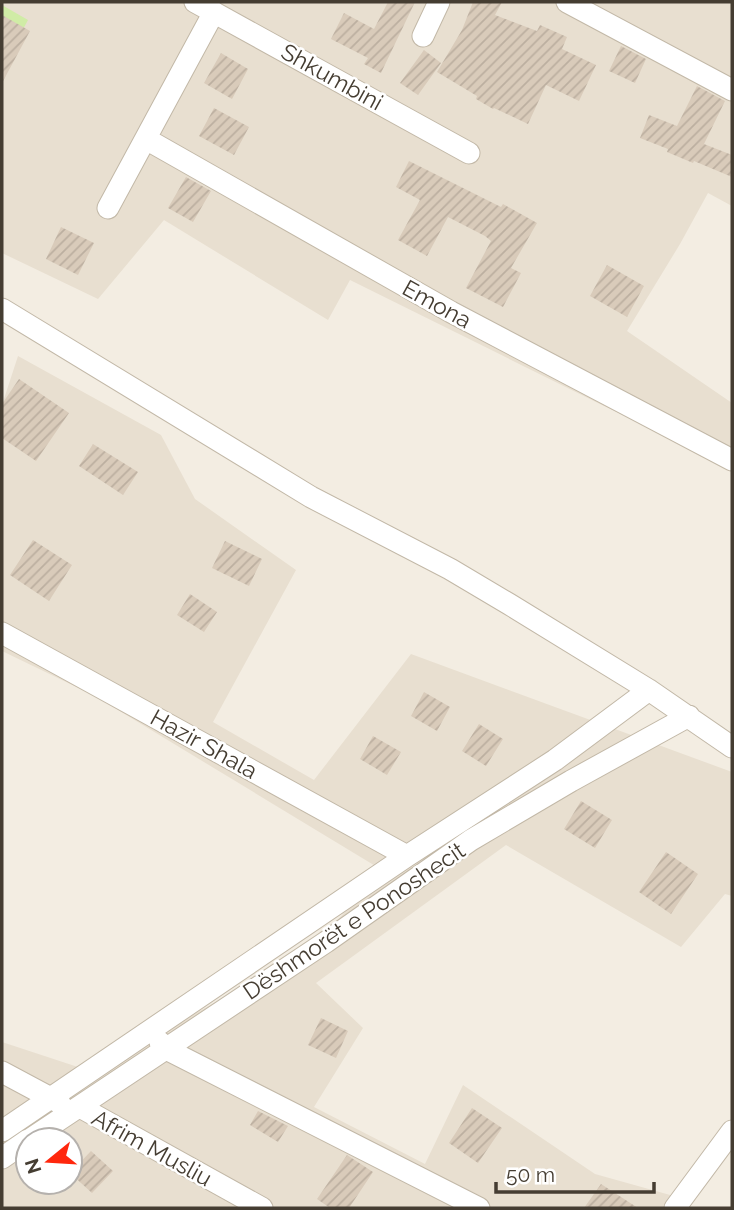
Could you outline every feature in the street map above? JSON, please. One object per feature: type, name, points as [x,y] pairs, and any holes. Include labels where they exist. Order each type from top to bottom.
[{"type":"street","name":"Shkumbini","points":[[195,2],[469,153]]},
{"type":"street","points":[[423,36],[439,2]]},
{"type":"street","points":[[567,2],[732,90]]},
{"type":"street","points":[[108,208],[214,12]]},
{"type":"street","name":"Emona","points":[[146,139],[451,312],[732,460]]},
{"type":"street","points":[[2,309],[242,457],[450,569],[649,690],[732,747]]},
{"type":"street","name":"Hazir Shala","points":[[2,633],[407,856]]},
{"type":"street","name":"Dëshmorët e Ponoshecit","points":[[2,1131],[407,856],[555,760],[649,690]]},
{"type":"street","name":"Dëshmorët e Ponoshecit","points":[[50,1126],[379,906],[471,840],[689,716]]},
{"type":"street","points":[[490,802],[504,821]]},
{"type":"street","points":[[149,1030],[166,1049],[479,1208]]},
{"type":"street","name":"Afrim Musliu","points":[[2,1072],[262,1208]]},
{"type":"street","points":[[676,1208],[732,1131]]},
{"type":"shaded area","points":[[2,2],[732,2],[732,206],[708,193],[627,331],[732,403],[732,466],[350,280],[328,320],[164,220],[98,299],[2,253]]},
{"type":"shaded area","points":[[18,356],[161,435],[195,499],[296,570],[213,722],[314,780],[411,654],[732,772],[732,896],[725,894],[681,947],[506,845],[316,983],[363,1028],[314,1107],[425,1164],[463,1085],[595,1174],[688,1200],[691,1208],[2,1208],[2,1042],[90,1071],[311,950],[382,870],[95,696],[2,651],[2,405]]},
{"type":"green space","points":[[2,5],[28,20],[2,68]]},
{"type":"building","points":[[388,2],[415,2],[381,73],[364,64],[368,58],[331,39],[344,13],[374,29]]},
{"type":"building","points":[[473,2],[502,2],[495,15],[537,31],[540,25],[567,37],[562,49],[596,65],[579,101],[546,85],[528,124],[493,109],[437,72],[462,30]]},
{"type":"building","points":[[2,15],[30,31],[2,83]]},
{"type":"building","points":[[621,46],[646,59],[635,83],[609,71]]},
{"type":"building","points":[[424,50],[441,63],[418,95],[400,83]]},
{"type":"building","points":[[221,53],[248,69],[232,99],[204,83]]},
{"type":"building","points":[[697,86],[725,101],[704,144],[732,155],[732,177],[667,152],[668,149],[640,138],[649,115],[677,126]]},
{"type":"building","points":[[214,108],[249,127],[234,155],[199,136]]},
{"type":"building","points":[[409,161],[501,207],[503,204],[537,223],[511,268],[521,273],[503,307],[466,288],[491,241],[485,236],[448,217],[427,256],[398,240],[420,200],[396,187]]},
{"type":"building","points":[[186,177],[211,191],[193,222],[168,208]]},
{"type":"building","points":[[61,227],[94,243],[78,275],[46,259]]},
{"type":"building","points":[[607,265],[644,286],[627,317],[590,296]]},
{"type":"building","points":[[19,379],[69,413],[36,461],[2,438],[2,404]]},
{"type":"building","points":[[93,444],[138,472],[123,495],[79,466]]},
{"type":"building","points":[[33,540],[72,565],[49,601],[10,575]]},
{"type":"building","points":[[225,541],[262,559],[249,586],[212,568]]},
{"type":"building","points":[[190,594],[217,612],[204,632],[177,615]]},
{"type":"building","points":[[424,692],[450,707],[437,731],[411,716]]},
{"type":"building","points":[[479,724],[503,739],[486,766],[462,751]]},
{"type":"building","points":[[373,736],[401,752],[387,775],[360,759]]},
{"type":"building","points":[[581,801],[612,820],[595,848],[564,829]]},
{"type":"building","points":[[666,852],[698,874],[671,914],[639,892]]},
{"type":"building","points":[[321,1018],[348,1031],[336,1058],[308,1045]]},
{"type":"building","points":[[472,1108],[502,1128],[478,1163],[449,1143]]},
{"type":"building","points":[[258,1111],[288,1126],[278,1142],[250,1125]]},
{"type":"building","points":[[91,1151],[113,1171],[92,1193],[84,1186],[84,1158]]},
{"type":"building","points":[[347,1155],[373,1172],[349,1208],[330,1208],[317,1199]]},
{"type":"building","points":[[601,1184],[638,1208],[584,1208]]}]
